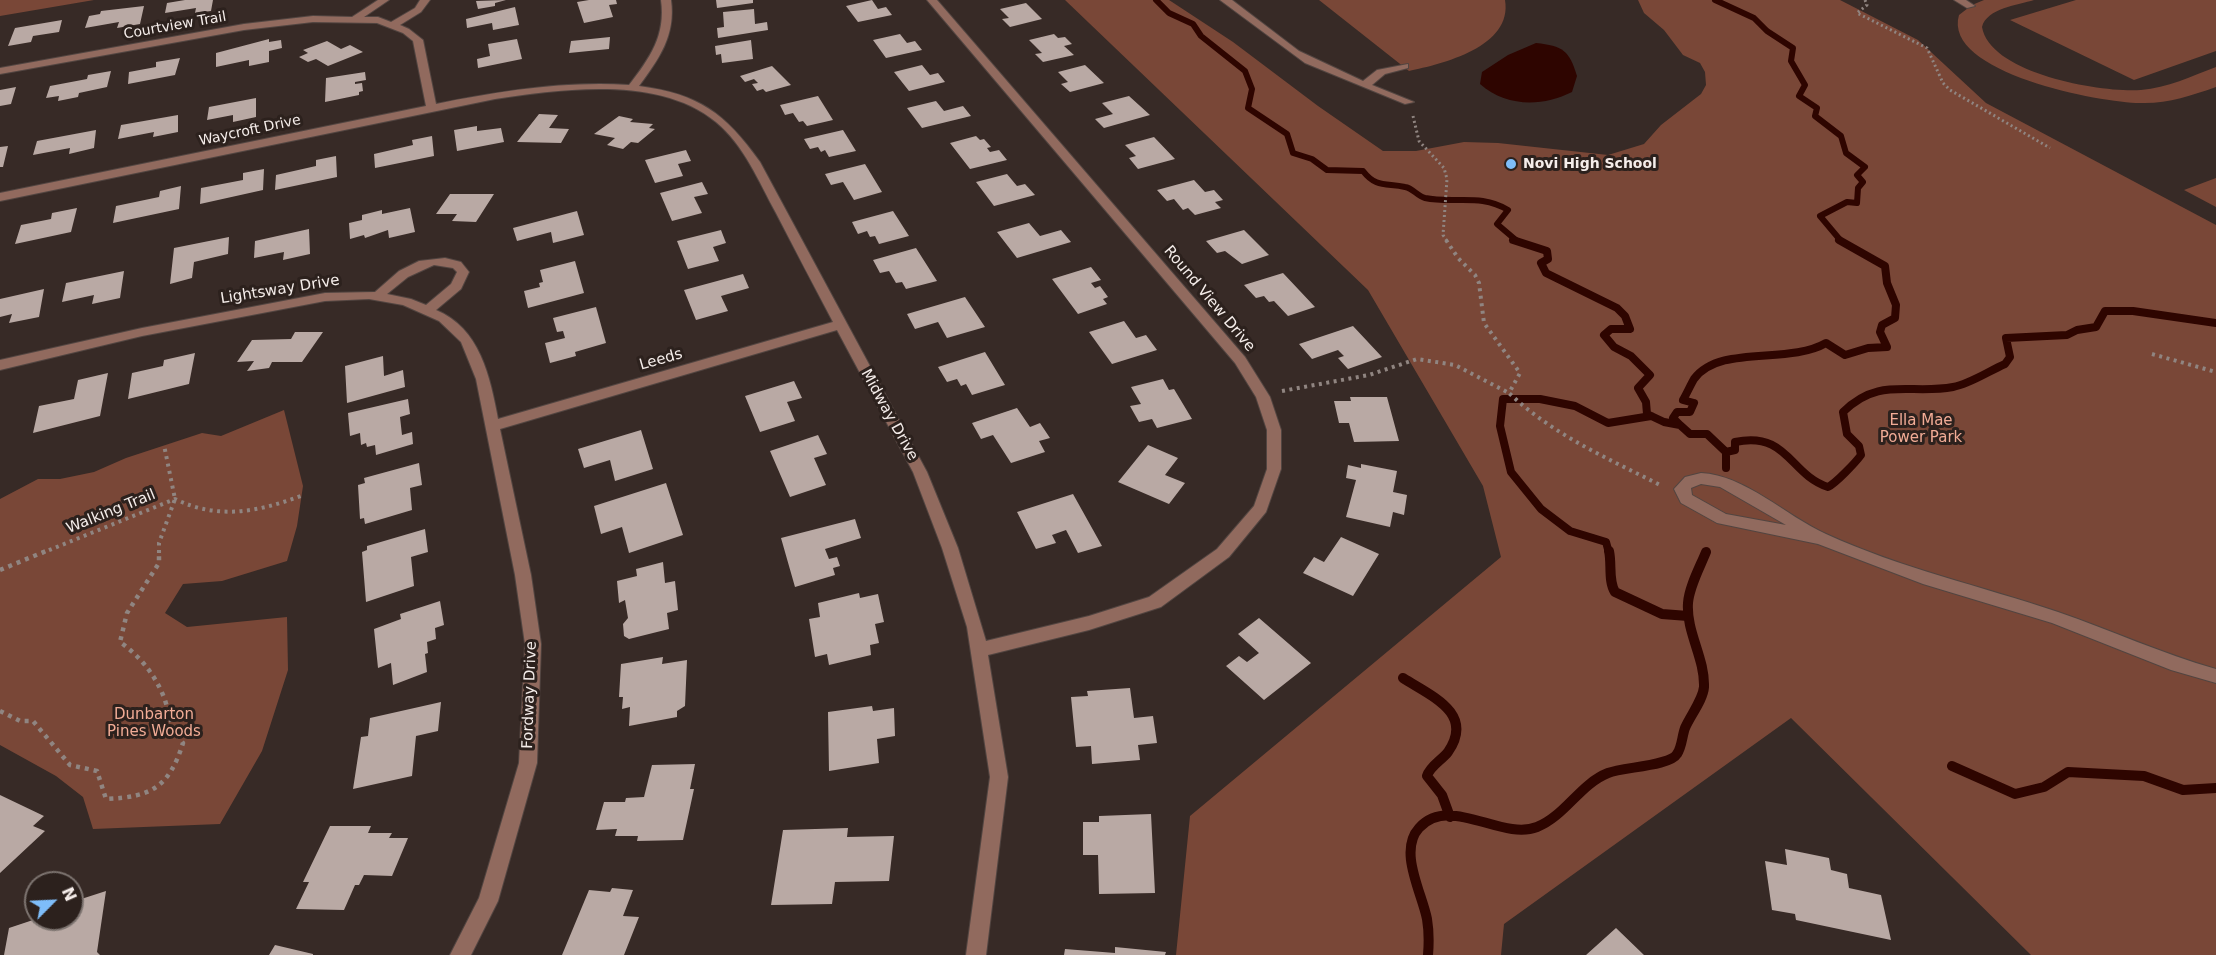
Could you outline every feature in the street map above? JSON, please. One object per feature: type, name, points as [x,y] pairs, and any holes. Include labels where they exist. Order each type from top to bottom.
[{"type":"street","points":[[356,18],[384,0]]},
{"type":"street","points":[[393,25],[418,10],[425,0]]},
{"type":"street","points":[[632,88],[665,41],[669,23],[666,0]]},
{"type":"street","name":"Round View Drive","points":[[932,0],[1240,360],[1261,394],[1274,430],[1274,469],[1261,508],[1222,554],[1155,602],[1089,623],[978,650]]},
{"type":"street","points":[[1225,0],[1240,8],[1295,53],[1409,102]]},
{"type":"street","points":[[1959,0],[1970,6]]},
{"type":"street","name":"Courtview Trail","points":[[0,71],[243,27],[313,19],[356,18],[393,25],[418,40],[432,109]]},
{"type":"street","points":[[1365,85],[1382,72],[1404,66]]},
{"type":"street","name":"Midway Drive","points":[[507,96],[593,86],[632,88],[686,102],[718,119],[729,129],[754,162],[839,325],[920,472],[950,548],[975,627],[999,777],[976,955]]},
{"type":"street","name":"Waycroft Drive","points":[[0,196],[507,96]]},
{"type":"street","points":[[377,297],[391,282],[420,264],[436,261],[457,265],[463,272],[459,282],[428,311]]},
{"type":"street","name":"Lightsway Drive","points":[[0,365],[142,332],[323,297],[377,297],[406,302],[444,318],[467,340],[483,379],[493,426]]},
{"type":"street","name":"Leeds","points":[[493,426],[839,325]]},
{"type":"street","name":"Fordway Drive","points":[[460,955],[488,901],[528,763],[533,644],[523,575],[493,426]]},
{"type":"street","points":[[1820,538],[1724,482],[1707,479],[1692,480],[1685,483],[1682,489],[1686,499],[1722,519],[1820,538],[1929,579],[2056,618],[2177,665],[2216,676]]},
{"type":"path","points":[[1865,0],[1867,5],[1857,13],[1927,48],[1943,83],[1950,90],[2050,148]]},
{"type":"path","points":[[1409,102],[1419,141],[1444,168],[1448,179],[1443,235],[1458,258],[1475,275],[1484,323],[1520,373],[1509,393]]},
{"type":"path","points":[[2152,354],[2216,372]]},
{"type":"path","points":[[1261,394],[1329,384],[1369,375],[1417,358],[1455,365],[1509,393],[1521,407],[1580,443],[1686,499]]},
{"type":"path","points":[[0,711],[20,721],[33,722],[52,741],[70,765],[97,771],[106,799],[130,799],[159,788],[176,768],[183,743],[173,732],[161,688],[147,664],[120,642],[127,613],[159,563],[159,543],[176,499],[174,486],[168,473],[170,464],[164,445]]},
{"type":"path","name":"Walking Trail","points":[[0,570],[176,499],[194,510],[236,513],[266,508],[301,496]]},
{"type":"green space","points":[[0,0],[94,0],[0,16]]},
{"type":"green space","name":"Ella Mae Power Park","points":[[1065,0],[1169,0],[1233,42],[1318,106],[1383,151],[1416,151],[1464,142],[1498,143],[1608,155],[1644,144],[1661,125],[1701,94],[1706,85],[1705,72],[1700,63],[1683,55],[1664,30],[1644,13],[1638,0],[1840,0],[1918,40],[1986,103],[2216,225],[2216,955],[2031,955],[1791,718],[1504,924],[1501,955],[1176,955],[1190,816],[1501,557],[1483,486],[1368,290]]},
{"type":"green space","points":[[1319,0],[1505,0],[1505,16],[1498,30],[1487,41],[1472,50],[1439,64],[1409,71]]},
{"type":"green space","points":[[1984,0],[2034,0],[1996,11],[1990,15],[1982,27],[1990,43],[2005,57],[2050,77],[2101,88],[2141,90],[2170,84],[2216,67],[2216,87],[2169,101],[2140,103],[2093,97],[2029,81],[1999,68],[1975,53],[1960,35],[1959,15],[1972,5]]},
{"type":"green space","points":[[2076,0],[2216,0],[2216,51],[2134,80],[2010,20]]},
{"type":"green space","points":[[2216,178],[2216,207],[2184,190]]},
{"type":"green space","name":"Dunbarton Pines Woods","points":[[284,410],[303,486],[297,526],[287,561],[222,581],[183,584],[165,613],[187,627],[287,617],[288,670],[262,751],[220,824],[93,829],[83,797],[56,776],[0,745],[0,499],[38,479],[60,479],[94,472],[126,458],[202,433],[221,436]]},
{"type":"shaded area","points":[[1536,43],[1559,48],[1568,55],[1577,76],[1572,92],[1549,100],[1524,102],[1501,97],[1480,84],[1482,72],[1508,55]]},
{"type":"building","points":[[185,0],[213,0],[211,11],[195,13],[196,8],[165,13],[167,3]]},
{"type":"building","points":[[506,0],[495,3],[495,6],[478,9],[476,1]]},
{"type":"building","points":[[616,0],[617,4],[609,5],[613,17],[584,23],[577,2]]},
{"type":"building","points":[[716,0],[753,0],[753,3],[717,8]]},
{"type":"building","points":[[872,0],[878,9],[886,7],[892,15],[858,22],[846,6]]},
{"type":"building","points":[[1026,3],[1042,19],[1010,27],[1002,19],[1009,18],[1000,9]]},
{"type":"building","points":[[144,6],[140,24],[117,28],[119,22],[85,28],[89,16],[100,14],[101,11]]},
{"type":"building","points":[[515,7],[519,25],[493,30],[492,23],[467,28],[466,19]]},
{"type":"building","points":[[754,9],[755,24],[767,22],[768,30],[718,38],[717,28],[724,27],[723,12]]},
{"type":"building","points":[[62,20],[59,32],[33,36],[31,42],[8,46],[15,28]]},
{"type":"building","points":[[900,34],[907,43],[915,41],[922,50],[886,58],[873,40]]},
{"type":"building","points":[[1054,34],[1058,38],[1065,37],[1072,44],[1064,46],[1074,55],[1043,62],[1035,54],[1042,53],[1029,40]]},
{"type":"building","points":[[610,37],[609,49],[569,53],[571,41]]},
{"type":"building","points":[[269,39],[269,42],[281,40],[282,48],[269,51],[269,62],[249,66],[249,60],[216,67],[216,53]]},
{"type":"building","points":[[517,39],[522,59],[478,68],[477,59],[490,56],[488,44]]},
{"type":"building","points":[[751,40],[753,59],[722,63],[721,54],[716,55],[715,46]]},
{"type":"building","points":[[327,41],[341,49],[350,45],[363,52],[328,66],[316,59],[308,62],[299,57],[308,53],[303,50]]},
{"type":"building","points":[[180,58],[175,75],[128,84],[129,72],[156,67],[156,62]]},
{"type":"building","points":[[922,65],[930,75],[938,73],[945,82],[909,91],[894,72]]},
{"type":"building","points":[[1085,65],[1104,83],[1070,92],[1061,84],[1068,82],[1058,72]]},
{"type":"building","points":[[772,66],[791,85],[766,92],[763,89],[757,91],[752,84],[758,83],[754,79],[745,82],[740,76]]},
{"type":"building","points":[[111,71],[107,87],[79,93],[78,97],[58,101],[59,96],[46,98],[50,86],[87,79],[88,75]]},
{"type":"building","points":[[365,72],[366,80],[355,82],[355,84],[362,83],[363,91],[359,92],[359,95],[325,102],[326,78]]},
{"type":"building","points":[[16,87],[11,104],[0,106],[0,90]]},
{"type":"building","points":[[818,96],[833,120],[807,126],[803,121],[799,122],[793,113],[785,115],[780,105]]},
{"type":"building","points":[[1129,96],[1150,115],[1104,128],[1095,119],[1113,114],[1102,103]]},
{"type":"building","points":[[256,98],[256,117],[233,122],[233,115],[207,120],[209,107]]},
{"type":"building","points":[[936,101],[944,111],[963,106],[971,116],[922,128],[907,108]]},
{"type":"building","points":[[539,114],[558,115],[549,128],[569,129],[561,143],[517,142]]},
{"type":"building","points":[[178,115],[178,132],[153,137],[154,132],[118,139],[121,125]]},
{"type":"building","points":[[619,116],[633,119],[630,122],[653,124],[649,128],[655,129],[638,143],[631,142],[623,149],[607,145],[615,138],[594,134]]},
{"type":"building","points":[[477,126],[477,131],[501,128],[504,142],[457,151],[454,130]]},
{"type":"building","points":[[96,130],[94,148],[69,154],[70,148],[33,155],[37,141]]},
{"type":"building","points":[[843,130],[856,151],[829,157],[825,150],[821,152],[818,147],[810,149],[804,139]]},
{"type":"building","points":[[432,136],[434,156],[375,168],[374,154],[413,145],[412,140]]},
{"type":"building","points":[[976,136],[980,140],[984,139],[991,147],[987,148],[990,152],[999,150],[1007,160],[970,169],[950,143]]},
{"type":"building","points":[[1154,137],[1175,159],[1138,169],[1129,158],[1136,156],[1125,145]]},
{"type":"building","points":[[8,146],[3,167],[0,167],[0,147]]},
{"type":"building","points":[[686,150],[691,161],[678,164],[683,176],[655,183],[645,160]]},
{"type":"building","points":[[336,156],[337,177],[275,190],[276,175],[316,166],[316,160]]},
{"type":"building","points":[[865,164],[882,192],[854,200],[843,182],[831,185],[825,174]]},
{"type":"building","points":[[264,169],[263,190],[200,204],[201,188],[243,180],[243,173]]},
{"type":"building","points":[[1007,174],[1017,186],[1025,184],[1035,195],[994,206],[976,182]]},
{"type":"building","points":[[1194,180],[1205,192],[1214,190],[1223,200],[1215,202],[1221,208],[1195,215],[1188,208],[1183,210],[1174,199],[1167,201],[1157,190]]},
{"type":"building","points":[[702,182],[708,194],[694,197],[702,213],[672,221],[660,193]]},
{"type":"building","points":[[181,186],[179,209],[113,223],[116,206],[159,197],[160,191]]},
{"type":"building","points":[[450,194],[494,194],[476,222],[452,221],[457,214],[436,214]]},
{"type":"building","points":[[77,208],[71,232],[15,244],[21,225],[51,219],[52,213]]},
{"type":"building","points":[[410,208],[415,232],[389,238],[388,230],[365,238],[364,235],[350,239],[349,223],[362,220],[362,215],[382,210],[382,214]]},
{"type":"building","points":[[577,211],[584,235],[553,243],[551,232],[517,241],[513,228]]},
{"type":"building","points":[[893,211],[909,236],[879,244],[875,236],[870,237],[867,231],[858,234],[852,222]]},
{"type":"building","points":[[1029,223],[1040,236],[1061,230],[1071,242],[1017,258],[997,232]]},
{"type":"building","points":[[309,229],[310,254],[283,260],[284,252],[254,258],[255,241]]},
{"type":"building","points":[[721,230],[726,243],[713,247],[719,261],[688,269],[677,241]]},
{"type":"building","points":[[1244,230],[1269,255],[1242,264],[1225,251],[1217,253],[1206,241]]},
{"type":"building","points":[[229,237],[228,254],[194,262],[192,278],[170,284],[174,248]]},
{"type":"building","points":[[916,248],[937,281],[906,289],[902,282],[896,283],[889,271],[880,273],[873,260]]},
{"type":"building","points":[[575,261],[584,293],[528,308],[524,291],[540,287],[539,283],[543,282],[540,270]]},
{"type":"building","points":[[1091,267],[1101,280],[1091,283],[1095,288],[1100,286],[1108,297],[1103,299],[1107,304],[1078,314],[1052,279]]},
{"type":"building","points":[[124,271],[120,298],[92,304],[94,295],[62,302],[66,283]]},
{"type":"building","points":[[1283,273],[1315,307],[1288,316],[1274,301],[1269,302],[1264,296],[1256,298],[1244,285]]},
{"type":"building","points":[[743,274],[749,288],[721,296],[728,311],[696,320],[684,290]]},
{"type":"building","points":[[44,289],[39,317],[9,323],[12,314],[0,317],[0,299]]},
{"type":"building","points":[[965,297],[985,327],[947,338],[938,322],[915,329],[907,314]]},
{"type":"building","points":[[596,307],[606,343],[575,352],[576,356],[550,363],[545,343],[565,338],[563,331],[557,332],[553,318]]},
{"type":"building","points":[[1124,321],[1136,338],[1146,335],[1157,350],[1112,364],[1089,332]]},
{"type":"building","points":[[1353,326],[1382,357],[1348,369],[1338,358],[1344,356],[1338,350],[1312,359],[1299,344]]},
{"type":"building","points":[[295,332],[323,332],[302,362],[272,362],[269,368],[247,371],[254,361],[237,362],[252,340],[291,339]]},
{"type":"building","points":[[985,352],[1005,385],[972,395],[966,384],[961,386],[957,379],[947,382],[938,367]]},
{"type":"building","points":[[195,353],[189,384],[128,399],[132,373],[163,366],[164,360]]},
{"type":"building","points":[[383,356],[384,376],[403,370],[405,387],[347,403],[345,366]]},
{"type":"building","points":[[108,373],[100,416],[33,433],[39,406],[74,399],[78,380]]},
{"type":"building","points":[[1163,379],[1169,390],[1174,389],[1192,419],[1157,428],[1152,419],[1139,422],[1130,406],[1141,404],[1131,387]]},
{"type":"building","points":[[794,381],[802,398],[787,402],[795,421],[760,432],[745,396]]},
{"type":"building","points":[[1350,397],[1387,397],[1399,441],[1354,442],[1349,423],[1339,423],[1334,401],[1351,401]]},
{"type":"building","points":[[408,399],[410,414],[400,417],[402,435],[412,432],[413,444],[376,455],[375,445],[367,447],[366,443],[361,445],[360,433],[350,436],[348,413]]},
{"type":"building","points":[[1017,408],[1030,427],[1040,423],[1050,438],[1039,441],[1045,452],[1011,463],[993,435],[981,439],[972,423]]},
{"type":"building","points":[[641,430],[653,469],[615,481],[610,460],[584,468],[578,449]]},
{"type":"building","points":[[818,435],[827,454],[814,458],[826,485],[790,497],[770,451]]},
{"type":"building","points":[[1148,445],[1178,458],[1165,475],[1185,483],[1169,504],[1118,482]]},
{"type":"building","points":[[419,463],[422,485],[410,488],[412,510],[365,524],[364,518],[360,519],[358,485],[365,483],[364,478]]},
{"type":"building","points":[[1361,464],[1397,471],[1393,492],[1407,495],[1404,515],[1393,512],[1390,527],[1346,517],[1356,480],[1346,478],[1348,465],[1361,468]]},
{"type":"building","points":[[666,483],[683,535],[629,553],[622,527],[601,534],[594,506]]},
{"type":"building","points":[[1073,494],[1102,546],[1078,553],[1066,530],[1052,535],[1056,543],[1036,549],[1017,512]]},
{"type":"building","points":[[855,519],[861,538],[825,549],[829,559],[837,557],[840,566],[833,568],[835,575],[795,587],[781,538]]},
{"type":"building","points":[[425,529],[428,552],[411,557],[414,586],[366,602],[362,552],[367,550],[367,546]]},
{"type":"building","points":[[1341,537],[1379,554],[1353,596],[1303,573],[1314,557],[1324,562]]},
{"type":"building","points":[[663,562],[665,583],[675,581],[678,610],[667,613],[669,629],[629,639],[624,636],[623,624],[628,618],[625,600],[619,603],[617,581],[637,576],[636,569]]},
{"type":"building","points":[[859,593],[860,598],[878,594],[884,622],[875,624],[879,643],[870,645],[871,655],[829,665],[827,654],[815,657],[809,619],[820,617],[818,603]]},
{"type":"building","points":[[440,601],[444,625],[435,628],[436,639],[427,642],[428,653],[425,654],[427,672],[393,685],[391,663],[378,668],[374,629],[401,619],[400,614]]},
{"type":"building","points":[[1259,618],[1311,663],[1264,700],[1226,666],[1239,656],[1247,662],[1259,653],[1238,634]]},
{"type":"building","points":[[663,657],[662,664],[687,660],[685,706],[677,711],[677,717],[629,726],[630,707],[622,709],[623,697],[619,697],[621,664]]},
{"type":"building","points":[[1130,688],[1134,718],[1153,716],[1157,743],[1138,745],[1140,760],[1092,764],[1091,746],[1076,747],[1071,697],[1088,696],[1087,691]]},
{"type":"building","points":[[441,702],[438,731],[416,736],[412,776],[353,789],[361,737],[368,736],[370,718]]},
{"type":"building","points":[[872,706],[873,711],[894,708],[895,736],[877,739],[879,763],[829,771],[828,712]]},
{"type":"building","points":[[695,764],[690,789],[694,789],[683,840],[637,841],[638,836],[615,836],[617,829],[596,830],[604,802],[625,802],[626,798],[644,797],[652,765]]},
{"type":"building","points":[[0,795],[44,816],[33,826],[45,831],[0,873]]},
{"type":"building","points":[[1151,814],[1155,893],[1099,894],[1098,855],[1083,855],[1083,822],[1099,822],[1099,816]]},
{"type":"building","points":[[330,826],[371,826],[368,833],[392,833],[389,838],[408,838],[392,876],[364,875],[359,885],[355,885],[344,910],[296,909],[309,882],[303,882]]},
{"type":"building","points":[[848,828],[847,837],[894,836],[889,881],[835,882],[832,904],[771,905],[783,830]]},
{"type":"building","points":[[1785,849],[1829,858],[1831,870],[1847,874],[1849,888],[1881,895],[1891,940],[1796,920],[1795,914],[1772,910],[1765,861],[1787,865]]},
{"type":"building","points":[[612,888],[633,890],[623,916],[639,917],[624,955],[562,955],[589,890],[610,892]]},
{"type":"building","points":[[106,891],[97,952],[100,955],[4,955],[9,928],[24,923],[24,931],[84,931],[84,898]]},
{"type":"building","points":[[1616,928],[1644,955],[1586,955]]},
{"type":"building","points":[[275,945],[313,954],[313,955],[269,955]]},
{"type":"building","points":[[1115,947],[1166,952],[1165,955],[1064,955],[1065,949],[1115,953]]},
{"type":"waterway","points":[[1156,0],[1169,13],[1193,24],[1201,36],[1245,71],[1252,89],[1248,108],[1287,134],[1293,153],[1312,159],[1327,170],[1363,171],[1372,180],[1408,188],[1425,198],[1478,200],[1498,205],[1508,210],[1497,224],[1517,241]]},
{"type":"waterway","points":[[1715,0],[1754,18],[1767,31],[1793,48],[1791,61],[1805,85],[1799,96],[1817,108],[1815,116],[1841,136],[1846,153],[1865,167],[1857,175],[1863,182],[1858,188],[1857,203],[1847,202],[1820,216],[1841,241]]},
{"type":"waterway","points":[[1513,240],[1547,251],[1548,259],[1541,263],[1546,273],[1617,308],[1625,316],[1630,329],[1611,329],[1604,335],[1614,347],[1631,356],[1650,375],[1638,388],[1646,402],[1647,414],[1664,422],[1680,425]]},
{"type":"waterway","points":[[1680,425],[1673,418],[1677,412],[1690,412],[1694,403],[1683,400],[1694,379],[1706,368],[1720,362],[1737,358],[1793,353],[1826,343],[1845,355],[1868,348],[1887,347],[1880,332],[1882,325],[1895,318],[1896,305],[1887,283],[1885,266],[1839,240]]},
{"type":"waterway","points":[[1726,452],[1735,450],[1735,442],[1753,440],[1766,443],[1777,448],[1815,481],[1828,487],[1841,477],[1861,455],[1859,446],[1847,434],[1843,412],[1869,394],[1895,389],[1937,389],[1966,383],[2005,364],[2010,357],[2006,338],[2067,335],[2077,330],[2096,327],[2105,311],[2133,311],[2216,323]]},
{"type":"waterway","points":[[1609,553],[1606,542],[1570,531],[1541,509],[1511,472],[1500,426],[1503,399],[1540,399],[1575,406],[1608,423],[1651,416]]},
{"type":"waterway","points":[[1680,425],[1690,434],[1707,434],[1726,452]]},
{"type":"waterway","points":[[1726,452],[1726,468]]},
{"type":"waterway","points":[[1609,551],[1615,592],[1662,614],[1688,616]]},
{"type":"waterway","points":[[1449,815],[1508,828],[1523,830],[1537,827],[1556,815],[1598,778],[1615,771],[1665,761],[1677,754],[1685,728],[1699,703],[1704,687],[1704,676],[1690,624],[1688,603],[1706,552]]},
{"type":"waterway","points":[[1403,678],[1437,699],[1453,716],[1456,727],[1455,738],[1448,752],[1427,776],[1442,795],[1449,815]]},
{"type":"waterway","points":[[1952,766],[2015,794],[2044,787],[2068,772],[2144,776],[2183,790],[2216,788]]},
{"type":"waterway","points":[[1428,955],[1427,919],[1413,872],[1411,848],[1413,837],[1419,828],[1431,819],[1449,815]]},
{"type":"place","name":"Novi High School","points":[[1511,164]]}]
